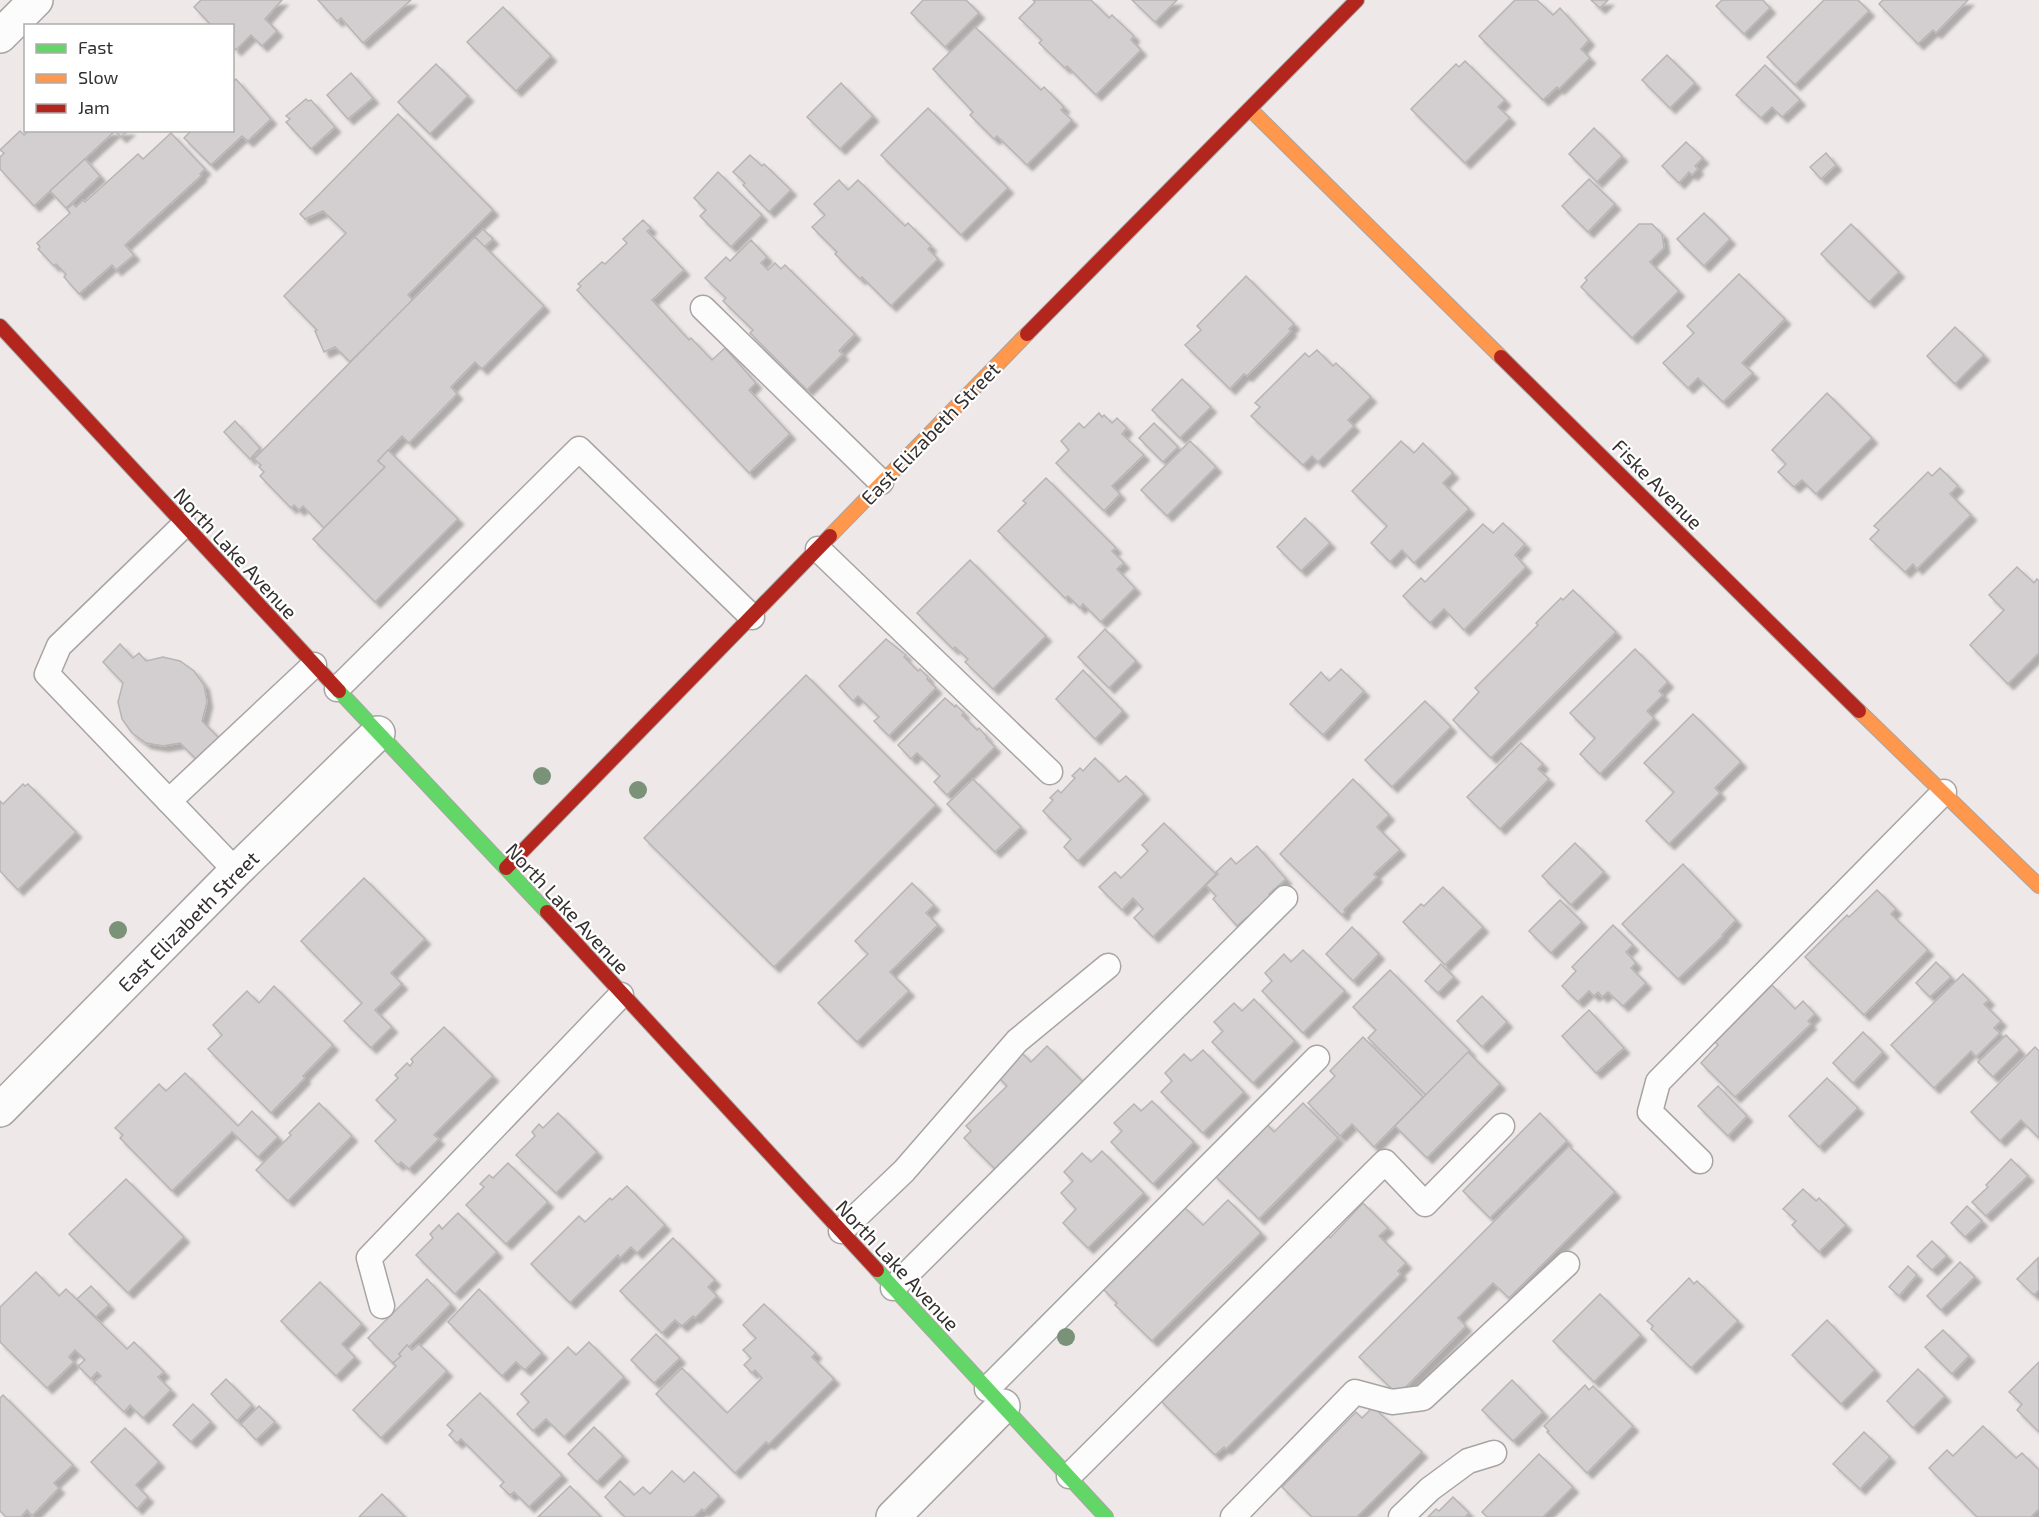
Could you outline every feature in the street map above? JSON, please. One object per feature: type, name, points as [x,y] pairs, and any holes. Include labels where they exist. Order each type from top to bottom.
[{"type":"street","points":[[0,36],[36,0]]},
{"type":"street","name":"East Elizabeth Street","points":[[506,868],[881,482],[1358,0]]},
{"type":"street","name":"Fiske Avenue","points":[[1250,109],[2039,886]]},
{"type":"street","name":"North Lake Avenue","points":[[0,326],[314,665],[506,868],[1106,1517]]},
{"type":"street","name":"East Elizabeth Street","points":[[0,1110],[236,871],[378,733]]},
{"type":"street","points":[[893,1517],[995,1397]]},
{"type":"lane","points":[[703,308],[881,482]]},
{"type":"lane","points":[[337,689],[579,449],[752,617]]},
{"type":"lane","points":[[184,525],[59,646],[47,674],[236,871]]},
{"type":"lane","points":[[818,549],[1050,772]]},
{"type":"lane","points":[[169,801],[314,665]]},
{"type":"lane","points":[[1700,1161],[1650,1112],[1658,1082],[1944,792]]},
{"type":"lane","points":[[893,1288],[1285,898]]},
{"type":"lane","points":[[841,1231],[904,1171],[1017,1041],[1108,966]]},
{"type":"lane","points":[[382,1306],[369,1258],[621,995]]},
{"type":"lane","points":[[995,1397],[1317,1058]]},
{"type":"lane","points":[[1069,1476],[1384,1162],[1425,1204],[1503,1126]]},
{"type":"lane","points":[[1233,1517],[1355,1392],[1392,1402],[1423,1398],[1567,1264]]},
{"type":"lane","points":[[1401,1517],[1430,1490],[1468,1461],[1494,1453]]},
{"type":"building","points":[[201,0],[282,0],[265,19],[277,31],[262,46],[251,35],[236,50],[234,48],[234,24],[210,24],[194,7]]},
{"type":"building","points":[[318,0],[411,0],[363,43],[341,18],[337,21]]},
{"type":"building","points":[[923,0],[966,0],[979,13],[945,47],[911,13]]},
{"type":"building","points":[[1033,0],[1091,0],[1109,18],[1112,15],[1134,36],[1131,40],[1141,50],[1096,95],[1067,66],[1065,68],[1039,43],[1042,40],[1019,18],[1035,2]]},
{"type":"building","points":[[1132,0],[1177,0],[1155,22]]},
{"type":"building","points":[[1515,0],[1537,0],[1553,15],[1560,8],[1589,40],[1581,49],[1590,58],[1559,89],[1557,87],[1543,100],[1479,36]]},
{"type":"building","points":[[1591,0],[1608,0],[1600,8]]},
{"type":"building","points":[[1722,0],[1763,0],[1770,8],[1744,34],[1716,6]]},
{"type":"building","points":[[1824,0],[1858,0],[1869,11],[1795,85],[1767,57]]},
{"type":"building","points":[[1883,0],[1968,0],[1936,33],[1933,30],[1918,44],[1879,4]]},
{"type":"building","points":[[503,7],[551,56],[516,91],[467,42]]},
{"type":"building","points":[[975,27],[1041,90],[1044,87],[1064,107],[1061,110],[1072,120],[1027,165],[997,136],[994,139],[970,115],[973,112],[933,69]]},
{"type":"building","points":[[1667,55],[1695,83],[1670,108],[1642,80]]},
{"type":"building","points":[[1465,61],[1505,100],[1498,107],[1510,118],[1465,163],[1411,109],[1456,64],[1459,67]]},
{"type":"building","points":[[436,64],[468,96],[430,134],[398,102]]},
{"type":"building","points":[[1765,65],[1800,100],[1782,117],[1772,107],[1761,118],[1736,95]]},
{"type":"building","points":[[351,73],[373,98],[348,119],[327,95]]},
{"type":"building","points":[[236,79],[271,119],[248,141],[242,136],[211,165],[184,138],[190,132],[234,132],[234,81]]},
{"type":"building","points":[[841,83],[873,116],[840,149],[807,117]]},
{"type":"building","points":[[306,99],[311,100],[335,127],[311,149],[286,122],[290,119],[286,116]]},
{"type":"building","points":[[928,108],[1008,188],[961,235],[881,155]]},
{"type":"building","points":[[398,114],[493,210],[408,295],[413,300],[350,362],[335,347],[324,352],[315,331],[317,330],[284,296],[346,233],[323,211],[305,219],[300,214]]},
{"type":"building","points":[[1594,128],[1622,156],[1597,182],[1569,154]]},
{"type":"building","points":[[20,131],[24,135],[27,132],[114,132],[34,206],[0,169],[0,157],[4,153],[0,150]]},
{"type":"building","points":[[116,132],[127,132],[121,137]]},
{"type":"building","points":[[171,133],[205,169],[200,174],[201,176],[125,245],[134,255],[116,270],[112,265],[79,294],[64,277],[66,274],[56,264],[54,266],[38,249],[40,247],[37,243],[70,213],[67,209],[73,204],[76,207],[83,200],[85,202],[138,154],[143,159]]},
{"type":"building","points":[[1686,142],[1703,158],[1695,166],[1698,169],[1692,175],[1689,172],[1679,183],[1662,166]]},
{"type":"building","points":[[1826,153],[1836,165],[1821,179],[1810,167]]},
{"type":"building","points":[[750,155],[762,166],[764,164],[791,190],[769,212],[733,172]]},
{"type":"building","points":[[85,159],[100,176],[66,208],[50,191]]},
{"type":"building","points":[[718,172],[762,215],[731,247],[700,216],[706,210],[694,198]]},
{"type":"building","points":[[1589,179],[1615,204],[1588,232],[1562,206]]},
{"type":"building","points":[[839,180],[848,190],[858,180],[905,226],[908,223],[931,246],[928,249],[938,259],[891,306],[835,254],[837,252],[812,227],[825,215],[814,204]]},
{"type":"building","points":[[1704,213],[1730,239],[1704,266],[1677,239]]},
{"type":"building","points":[[643,220],[651,228],[647,231],[684,270],[652,300],[689,340],[691,338],[712,360],[725,348],[756,383],[749,390],[790,434],[749,473],[577,290],[581,286],[578,284],[602,262],[605,264],[627,243],[623,239]]},
{"type":"building","points":[[1639,224],[1652,224],[1662,234],[1664,248],[1650,262],[1679,291],[1632,338],[1581,287],[1587,280],[1585,278]]},
{"type":"building","points":[[1851,224],[1899,272],[1869,302],[1821,254]]},
{"type":"building","points":[[483,229],[493,239],[484,247],[475,237]]},
{"type":"building","points":[[475,237],[544,306],[482,369],[475,362],[451,387],[457,394],[409,443],[402,436],[378,461],[385,467],[324,528],[303,506],[299,510],[294,505],[291,508],[260,476],[264,472],[259,467],[261,465],[254,459]]},
{"type":"building","points":[[751,240],[767,257],[761,263],[768,270],[775,263],[781,269],[785,265],[855,334],[839,351],[843,354],[807,390],[750,333],[753,330],[723,301],[726,298],[705,278],[726,257],[730,261]]},
{"type":"building","points":[[1739,274],[1785,319],[1742,363],[1753,373],[1723,402],[1698,378],[1688,388],[1663,363],[1694,333],[1687,326]]},
{"type":"building","points":[[1246,276],[1294,324],[1289,329],[1291,331],[1247,376],[1244,374],[1230,389],[1185,345],[1201,330],[1197,326]]},
{"type":"building","points":[[1955,327],[1984,355],[1955,384],[1927,356]]},
{"type":"building","points":[[1317,350],[1333,366],[1336,363],[1371,397],[1348,420],[1354,426],[1318,462],[1312,456],[1303,465],[1251,416],[1260,407],[1255,403],[1305,353],[1309,357]]},
{"type":"building","points":[[1182,379],[1211,407],[1180,438],[1152,410]]},
{"type":"building","points":[[1827,393],[1872,438],[1816,494],[1802,480],[1794,487],[1778,472],[1786,464],[1772,450]]},
{"type":"building","points":[[1099,413],[1112,423],[1117,418],[1127,428],[1122,434],[1144,455],[1112,486],[1120,494],[1104,511],[1056,463],[1069,450],[1061,441],[1079,423],[1084,428]]},
{"type":"building","points":[[235,421],[260,448],[250,459],[224,432]]},
{"type":"building","points":[[1154,423],[1178,447],[1163,462],[1139,438]]},
{"type":"building","points":[[1190,441],[1216,467],[1167,516],[1141,490]]},
{"type":"building","points":[[1401,441],[1414,453],[1423,443],[1453,473],[1443,483],[1469,509],[1414,563],[1402,550],[1390,562],[1371,543],[1387,526],[1352,491]]},
{"type":"building","points":[[388,450],[458,519],[375,602],[313,539],[385,467],[378,461]]},
{"type":"building","points":[[1940,468],[1958,486],[1950,494],[1971,515],[1917,569],[1913,564],[1905,572],[1870,539],[1879,530],[1874,526],[1928,472],[1932,476]]},
{"type":"building","points":[[1046,478],[1116,548],[1112,551],[1124,563],[1117,569],[1135,588],[1101,622],[1083,604],[1080,608],[1068,596],[1065,598],[998,531],[1026,503],[1023,501]]},
{"type":"building","points":[[1305,518],[1330,543],[1301,571],[1277,547]]},
{"type":"building","points":[[1503,523],[1525,544],[1515,555],[1526,567],[1464,630],[1444,609],[1430,623],[1403,596],[1421,578],[1425,582],[1483,524],[1493,533]]},
{"type":"building","points":[[970,560],[1046,636],[993,689],[965,662],[968,659],[955,647],[953,649],[917,613]]},
{"type":"building","points":[[2017,567],[2034,583],[2037,579],[2039,581],[2039,653],[2008,684],[1970,645],[2004,610],[1989,595]]},
{"type":"building","points":[[1573,590],[1616,632],[1491,758],[1453,720],[1479,692],[1475,688],[1538,625],[1536,623],[1561,598],[1563,600]]},
{"type":"building","points":[[1105,629],[1136,661],[1109,688],[1078,657]]},
{"type":"building","points":[[886,639],[906,655],[904,657],[918,671],[920,669],[936,688],[889,736],[874,721],[879,717],[858,696],[853,701],[839,686]]},
{"type":"building","points":[[120,644],[133,658],[139,653],[146,661],[163,657],[180,661],[194,671],[204,685],[207,702],[202,721],[220,739],[198,761],[180,743],[163,746],[146,743],[132,733],[122,719],[118,702],[123,683],[103,662]]},
{"type":"building","points":[[1635,649],[1668,682],[1659,691],[1663,695],[1647,711],[1654,718],[1600,774],[1580,754],[1595,738],[1570,713]]},
{"type":"building","points":[[1341,669],[1364,691],[1323,735],[1290,704],[1321,672],[1329,681]]},
{"type":"building","points":[[1083,670],[1123,711],[1095,739],[1056,699]]},
{"type":"building","points":[[806,675],[936,805],[774,967],[644,838]]},
{"type":"building","points":[[945,698],[955,707],[956,705],[964,713],[962,715],[977,730],[979,728],[995,747],[947,795],[934,782],[940,776],[917,753],[911,759],[898,745]]},
{"type":"building","points":[[1425,701],[1451,727],[1392,787],[1365,760]]},
{"type":"building","points":[[1693,714],[1741,762],[1715,788],[1720,793],[1669,844],[1646,821],[1674,792],[1644,763]]},
{"type":"building","points":[[1521,743],[1543,764],[1538,769],[1549,779],[1500,829],[1467,797]]},
{"type":"building","points":[[1095,758],[1119,782],[1126,776],[1144,794],[1078,861],[1064,847],[1071,839],[1043,811],[1053,800],[1050,798],[1058,790],[1061,793],[1075,778],[1072,776],[1080,768],[1083,771]]},
{"type":"building","points":[[973,779],[1021,827],[995,852],[947,804]]},
{"type":"building","points":[[1353,779],[1389,815],[1377,827],[1400,850],[1374,874],[1377,877],[1344,910],[1342,915],[1280,854]]},
{"type":"building","points":[[23,784],[25,786],[28,784],[76,832],[18,890],[0,871],[0,801],[3,804]]},
{"type":"building","points":[[1164,823],[1216,874],[1153,937],[1134,918],[1143,909],[1133,898],[1122,910],[1099,887],[1115,872],[1121,878],[1148,851],[1142,845]]},
{"type":"building","points":[[1575,843],[1604,872],[1571,905],[1542,876]]},
{"type":"building","points":[[1257,846],[1286,879],[1269,894],[1271,896],[1237,926],[1213,899],[1216,896],[1206,885],[1231,858],[1236,864]]},
{"type":"building","points":[[1683,864],[1736,920],[1723,936],[1678,979],[1622,924]]},
{"type":"building","points":[[364,878],[425,939],[391,973],[402,984],[375,1010],[392,1027],[371,1048],[344,1021],[362,1003],[301,941]]},
{"type":"building","points":[[912,883],[934,905],[926,913],[938,925],[890,972],[909,991],[857,1042],[818,1003],[868,954],[855,941]]},
{"type":"building","points":[[1443,887],[1483,927],[1445,965],[1403,922]]},
{"type":"building","points":[[1877,890],[1896,909],[1891,914],[1928,950],[1864,1015],[1805,957],[1847,915],[1849,917]]},
{"type":"building","points":[[1560,900],[1582,922],[1551,953],[1529,931]]},
{"type":"building","points":[[1613,925],[1633,945],[1626,952],[1636,963],[1631,968],[1646,983],[1623,1006],[1608,992],[1602,997],[1598,992],[1594,996],[1589,991],[1578,1002],[1562,986],[1576,971],[1572,967]]},
{"type":"building","points":[[1352,927],[1379,954],[1353,981],[1326,954]]},
{"type":"building","points":[[1303,950],[1345,991],[1303,1033],[1262,991],[1272,981],[1265,973],[1284,954],[1291,962]]},
{"type":"building","points":[[1936,962],[1951,977],[1930,997],[1916,983]]},
{"type":"building","points":[[1441,964],[1454,977],[1438,993],[1425,981]]},
{"type":"building","points":[[1390,970],[1470,1051],[1426,1095],[1368,1038],[1376,1030],[1353,1007]]},
{"type":"building","points":[[1963,974],[1989,1000],[1984,1004],[2001,1021],[1994,1028],[2000,1033],[1976,1057],[1971,1051],[1934,1088],[1891,1045]]},
{"type":"building","points":[[1772,985],[1795,1009],[1803,1001],[1815,1014],[1808,1021],[1811,1024],[1735,1097],[1701,1063],[1718,1045],[1715,1042]]},
{"type":"building","points":[[274,986],[333,1045],[271,1113],[208,1049],[222,1035],[213,1025],[247,991],[259,1003]]},
{"type":"building","points":[[1482,996],[1507,1022],[1482,1047],[1457,1021]]},
{"type":"building","points":[[1254,999],[1295,1041],[1253,1083],[1212,1042],[1223,1031],[1214,1022],[1234,1003],[1242,1011]]},
{"type":"building","points":[[1589,1010],[1624,1048],[1596,1073],[1562,1036]]},
{"type":"building","points":[[444,1027],[493,1076],[434,1135],[439,1139],[409,1169],[401,1162],[398,1165],[375,1141],[396,1120],[376,1100],[398,1078],[395,1075],[407,1063],[410,1066],[413,1062],[411,1059]]},
{"type":"building","points":[[1863,1032],[1883,1052],[1853,1083],[1833,1063]]},
{"type":"building","points":[[2006,1035],[2020,1050],[1993,1077],[1978,1062]]},
{"type":"building","points":[[1363,1037],[1423,1097],[1374,1147],[1352,1124],[1340,1136],[1308,1103],[1335,1076],[1330,1071]]},
{"type":"building","points":[[1047,1046],[1086,1085],[996,1170],[964,1138],[971,1131],[966,1126],[1007,1086],[996,1075],[1020,1051],[1031,1062]]},
{"type":"building","points":[[2035,1047],[2039,1051],[2039,1138],[2021,1120],[2000,1141],[1971,1112]]},
{"type":"building","points":[[1203,1050],[1244,1092],[1203,1133],[1161,1092],[1172,1081],[1165,1073],[1184,1054],[1191,1061]]},
{"type":"building","points":[[1468,1052],[1500,1084],[1427,1158],[1395,1126]]},
{"type":"building","points":[[185,1073],[238,1126],[252,1111],[278,1137],[258,1157],[232,1132],[172,1191],[120,1138],[123,1135],[115,1128],[159,1084],[166,1091]]},
{"type":"building","points":[[1827,1078],[1858,1108],[1819,1147],[1789,1116]]},
{"type":"building","points":[[1718,1086],[1747,1116],[1728,1136],[1698,1106]]},
{"type":"building","points":[[1152,1101],[1194,1142],[1153,1184],[1111,1142],[1122,1131],[1114,1123],[1134,1104],[1141,1111]]},
{"type":"building","points":[[319,1103],[352,1136],[288,1201],[256,1170]]},
{"type":"building","points":[[1303,1103],[1338,1138],[1259,1219],[1213,1174],[1265,1122],[1274,1132]]},
{"type":"building","points":[[558,1113],[597,1152],[556,1193],[516,1155],[535,1136],[532,1132],[539,1124],[543,1128]]},
{"type":"building","points":[[1540,1113],[1567,1141],[1490,1218],[1463,1191]]},
{"type":"building","points":[[1569,1146],[1615,1192],[1509,1298],[1493,1283],[1458,1318],[1466,1326],[1398,1395],[1359,1357]]},
{"type":"building","points":[[1102,1151],[1144,1193],[1088,1248],[1063,1223],[1076,1209],[1061,1193],[1073,1181],[1064,1172],[1082,1153],[1091,1162]]},
{"type":"building","points":[[2011,1159],[2028,1176],[1986,1216],[1972,1202]]},
{"type":"building","points":[[508,1163],[548,1202],[506,1244],[466,1205],[484,1187],[480,1184],[489,1175],[493,1178]]},
{"type":"building","points":[[126,1179],[184,1237],[128,1293],[69,1234]]},
{"type":"building","points":[[627,1186],[665,1225],[637,1253],[631,1247],[620,1258],[618,1255],[570,1303],[531,1264],[579,1216],[585,1222],[610,1198],[612,1200]]},
{"type":"building","points":[[1803,1189],[1816,1201],[1819,1198],[1846,1225],[1819,1252],[1792,1225],[1796,1221],[1783,1209]]},
{"type":"building","points":[[1228,1200],[1261,1233],[1152,1341],[1115,1305],[1117,1303],[1102,1288],[1183,1206],[1203,1225]]},
{"type":"building","points":[[1363,1203],[1388,1228],[1379,1236],[1406,1263],[1398,1271],[1401,1274],[1226,1449],[1224,1447],[1215,1455],[1159,1399],[1324,1232],[1330,1238]]},
{"type":"building","points":[[1967,1206],[1982,1221],[1965,1237],[1951,1223]]},
{"type":"building","points":[[458,1213],[497,1252],[455,1294],[416,1255],[433,1238],[430,1234],[439,1225],[442,1229]]},
{"type":"building","points":[[673,1238],[715,1280],[708,1287],[717,1296],[695,1318],[693,1316],[682,1326],[675,1320],[662,1333],[620,1291]]},
{"type":"building","points":[[1932,1241],[1947,1256],[1932,1270],[1917,1256]]},
{"type":"building","points":[[2038,1258],[2039,1290],[2034,1295],[2017,1279]]},
{"type":"building","points":[[1960,1262],[1975,1277],[1941,1310],[1927,1296]]},
{"type":"building","points":[[1908,1266],[1917,1275],[1899,1296],[1889,1287]]},
{"type":"building","points":[[36,1272],[59,1296],[66,1289],[127,1349],[134,1342],[164,1372],[158,1377],[171,1390],[143,1418],[130,1405],[124,1412],[94,1382],[101,1376],[97,1372],[91,1379],[78,1366],[85,1360],[75,1350],[69,1357],[74,1362],[47,1388],[0,1342],[0,1307]]},
{"type":"building","points":[[1689,1278],[1694,1284],[1697,1281],[1738,1321],[1691,1368],[1651,1329],[1653,1326],[1647,1321]]},
{"type":"building","points":[[427,1279],[451,1304],[409,1347],[407,1345],[399,1354],[401,1356],[393,1363],[368,1338]]},
{"type":"building","points":[[320,1282],[362,1324],[342,1344],[355,1357],[336,1376],[281,1321]]},
{"type":"building","points":[[91,1286],[109,1305],[96,1317],[77,1299]]},
{"type":"building","points":[[479,1289],[542,1353],[525,1370],[516,1362],[502,1376],[448,1322]]},
{"type":"building","points":[[1600,1294],[1641,1335],[1594,1382],[1553,1341]]},
{"type":"building","points":[[764,1304],[816,1353],[812,1357],[834,1379],[769,1444],[766,1442],[735,1473],[656,1394],[682,1368],[727,1413],[762,1378],[755,1370],[752,1373],[744,1365],[751,1358],[743,1350],[756,1338],[743,1325]]},
{"type":"building","points":[[1827,1320],[1875,1370],[1841,1404],[1792,1355]]},
{"type":"building","points":[[1943,1330],[1969,1356],[1952,1374],[1925,1347]]},
{"type":"building","points":[[656,1334],[680,1358],[654,1383],[631,1360]]},
{"type":"building","points":[[589,1342],[624,1377],[564,1437],[546,1419],[533,1431],[517,1414],[529,1402],[521,1394],[568,1347],[576,1355]]},
{"type":"building","points":[[419,1344],[447,1371],[381,1438],[353,1410],[396,1366],[393,1363],[401,1356],[399,1354],[407,1345],[412,1350]]},
{"type":"building","points":[[2039,1362],[2039,1432],[2017,1410],[2022,1404],[2009,1392]]},
{"type":"building","points":[[1918,1369],[1945,1396],[1913,1428],[1887,1401]]},
{"type":"building","points":[[226,1379],[252,1405],[237,1421],[211,1394]]},
{"type":"building","points":[[1512,1380],[1543,1412],[1513,1441],[1482,1410]]},
{"type":"building","points":[[1585,1385],[1589,1390],[1593,1386],[1633,1426],[1587,1473],[1547,1432],[1549,1431],[1544,1426]]},
{"type":"building","points":[[480,1393],[562,1475],[529,1507],[514,1492],[510,1495],[500,1486],[504,1482],[461,1439],[457,1443],[449,1435],[453,1431],[447,1425]]},
{"type":"building","points":[[3,1395],[73,1465],[54,1483],[59,1488],[32,1516],[27,1510],[21,1517],[6,1517],[0,1511],[0,1398]]},
{"type":"building","points":[[193,1404],[211,1422],[191,1442],[173,1425]]},
{"type":"building","points":[[259,1406],[275,1422],[256,1440],[241,1424]]},
{"type":"building","points":[[1373,1407],[1422,1452],[1357,1517],[1312,1517],[1282,1487],[1356,1412],[1362,1418]]},
{"type":"building","points":[[1983,1426],[2016,1458],[2022,1453],[2039,1470],[2039,1509],[2031,1517],[1977,1517],[1929,1468],[1947,1450],[1953,1456]]},
{"type":"building","points":[[594,1427],[623,1456],[597,1482],[568,1454]]},
{"type":"building","points":[[125,1428],[159,1462],[136,1485],[148,1497],[137,1509],[91,1462]]},
{"type":"building","points":[[1864,1432],[1890,1457],[1860,1489],[1833,1464]]},
{"type":"building","points":[[1539,1454],[1573,1487],[1543,1517],[1487,1517],[1482,1512]]},
{"type":"building","points":[[672,1471],[684,1482],[694,1472],[719,1496],[704,1511],[702,1509],[694,1517],[625,1517],[605,1497],[620,1481],[634,1495],[643,1487],[650,1494]]},
{"type":"building","points":[[570,1486],[601,1517],[538,1517]]},
{"type":"building","points":[[382,1494],[405,1517],[359,1517]]},
{"type":"building","points":[[1453,1497],[1469,1513],[1465,1517],[1428,1517],[1436,1509],[1439,1511]]},
{"type":"traffic: fast","points":[[339,691],[547,912]]},
{"type":"traffic: fast","points":[[877,1270],[1106,1517]]},
{"type":"traffic: slow","points":[[1250,109],[1501,357]]},
{"type":"traffic: slow","points":[[830,536],[1027,334]]},
{"type":"traffic: slow","points":[[1859,711],[2039,886]]},
{"type":"traffic: jam","points":[[1027,334],[1357,0]]},
{"type":"traffic: jam","points":[[0,326],[339,691]]},
{"type":"traffic: jam","points":[[1501,357],[1859,711]]},
{"type":"traffic: jam","points":[[506,868],[830,536]]},
{"type":"traffic: jam","points":[[547,912],[877,1270]]}]
